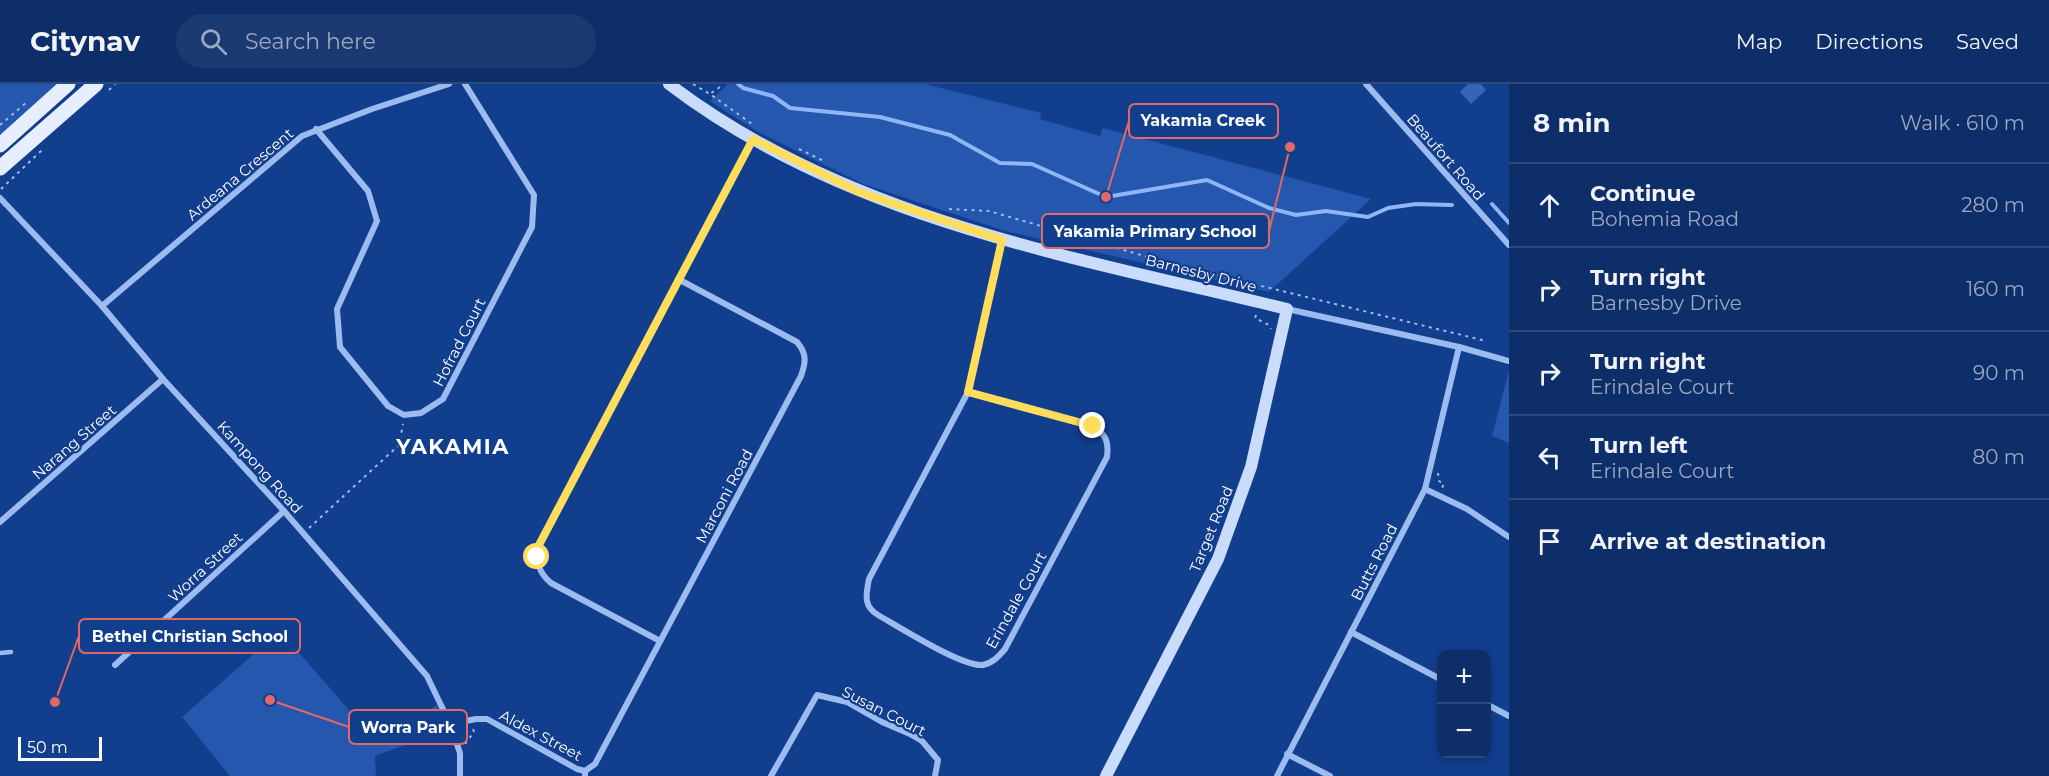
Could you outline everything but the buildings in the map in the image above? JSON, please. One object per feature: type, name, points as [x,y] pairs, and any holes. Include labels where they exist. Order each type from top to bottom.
[{"type":"main road","points":[[0,145],[68,84]]},
{"type":"main road","points":[[0,168],[101,88]]},
{"type":"street","name":"Ardeana Crescent","points":[[102,306],[302,136],[316,129],[449,84]]},
{"type":"street","name":"Hofrad Court","points":[[404,415],[421,413],[443,399],[532,226],[534,195],[465,84]]},
{"type":"street","name":"Barnesby Drive","points":[[669,84],[859,192],[1002,240],[1260,303],[1459,347],[1509,361]]},
{"type":"street","name":"Beaufort Road","points":[[1366,84],[1509,245]]},
{"type":"street","points":[[316,129],[368,191],[376,220],[337,309],[340,347],[388,406],[404,415]]},
{"type":"street","points":[[660,641],[551,583],[541,574],[537,557],[539,545],[756,134]]},
{"type":"street","name":"Kampong Road","points":[[0,198],[102,306],[163,379],[284,510],[427,676],[450,724],[460,753],[460,776]]},
{"type":"street","name":"Erindale Court","points":[[968,392],[1093,426],[1103,433],[1109,443],[1107,457],[1005,649],[997,659],[983,665],[965,662],[869,610],[865,598],[869,579],[968,392],[1002,240]]},
{"type":"street","name":"Marconi Road","points":[[585,773],[595,764],[801,376],[806,362],[804,350],[797,342],[678,279]]},
{"type":"street","name":"Target Road","points":[[1106,776],[1218,559],[1251,467],[1287,309]]},
{"type":"street","name":"Butts Road","points":[[1277,776],[1425,489],[1459,347]]},
{"type":"street","name":"Narang Street","points":[[0,522],[163,379]]},
{"type":"street","points":[[1425,489],[1467,509],[1509,537]]},
{"type":"street","name":"Worra Street","points":[[115,665],[284,510]]},
{"type":"street","points":[[1351,632],[1437,677]]},
{"type":"street","name":"Susan Court","points":[[771,776],[817,695],[847,702],[922,741],[938,760],[935,776]]},
{"type":"street","points":[[1491,707],[1509,716]]},
{"type":"street","name":"Aldex Street","points":[[450,724],[487,719],[585,773]]},
{"type":"street","points":[[1287,754],[1330,776]]},
{"type":"lane","points":[[0,653],[11,652]]},
{"type":"path","points":[[101,88],[115,84]]},
{"type":"path","points":[[693,84],[711,94],[756,134]]},
{"type":"path","points":[[711,94],[720,87]]},
{"type":"path","points":[[0,125],[31,98]]},
{"type":"path","points":[[796,147],[832,165]]},
{"type":"path","points":[[8,196],[0,188],[45,148]]},
{"type":"path","points":[[941,208],[989,211],[1133,253],[1482,340]]},
{"type":"path","points":[[1265,286],[1255,318],[1269,325],[1272,338]]},
{"type":"path","points":[[306,531],[399,445],[404,415]]},
{"type":"path","points":[[465,746],[467,738],[474,732],[470,720]]},
{"type":"shaded area","points":[[0,84],[58,84],[0,135]]},
{"type":"shaded area","points":[[728,84],[925,84],[1041,113],[1040,119],[1100,136],[1103,128],[1371,199],[1269,292],[1005,231],[863,184],[758,132],[710,101]]},
{"type":"shaded area","points":[[1509,370],[1509,443],[1492,436]]},
{"type":"shaded area","points":[[280,631],[377,742],[437,705],[448,730],[375,756],[376,776],[230,776],[182,717]]},
{"type":"waterway","points":[[738,84],[743,88],[773,96],[790,108],[880,117],[950,135],[1000,163],[1032,164],[1106,197],[1207,180],[1269,208],[1296,215],[1326,211],[1368,217],[1388,208],[1416,204],[1452,205]]},
{"type":"waterway","points":[[1492,204],[1509,223]]},
{"type":"place","name":"Yakamia Primary School","points":[[1290,147]]},
{"type":"place","name":"Yakamia Creek","points":[[1106,197]]},
{"type":"place","name":"Worra Park","points":[[270,700]]},
{"type":"place","name":"Bethel Christian School","points":[[55,702]]},
{"type":"district","name":"YAKAMIA","points":[[453,446]]},
{"type":"route","points":[[537,557],[539,545],[753,139],[859,192],[1002,240],[968,392],[1093,426]]}]
